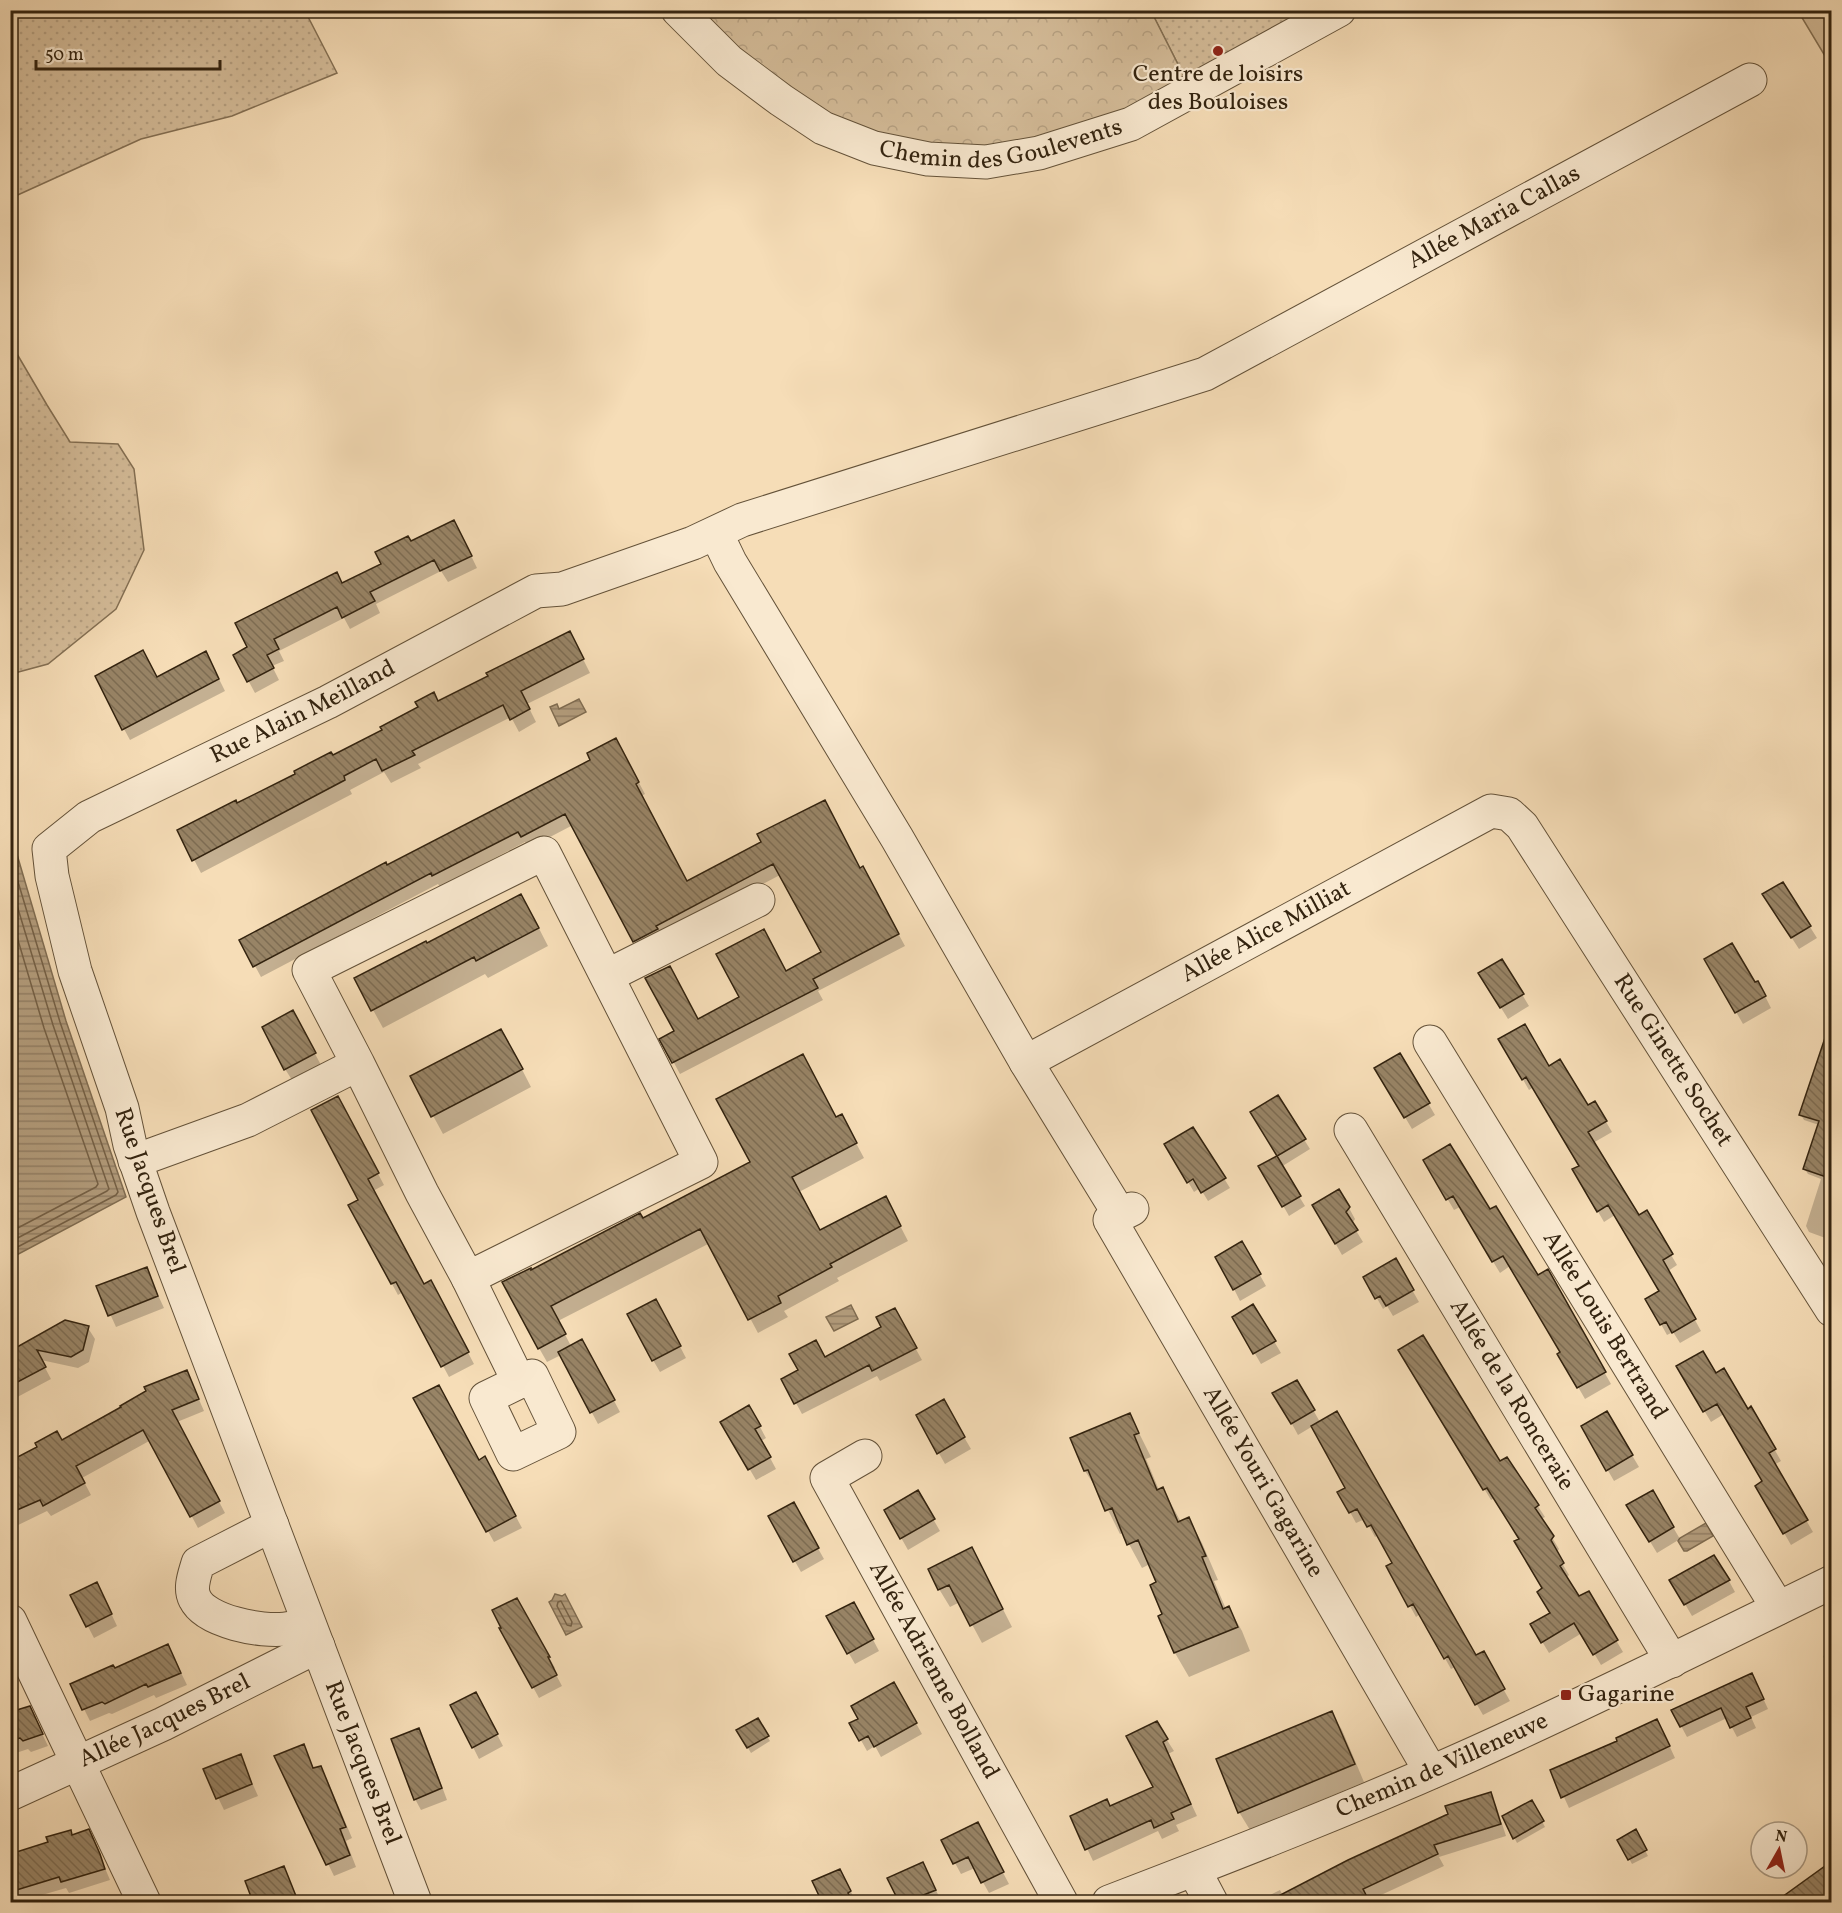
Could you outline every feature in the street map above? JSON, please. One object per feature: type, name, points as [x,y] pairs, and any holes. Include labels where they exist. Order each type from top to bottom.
[{"type":"street","name":"Chemin des Goulevents","points":[[678,10],[729,61],[823,128],[874,148],[928,159],[986,162],[1039,153],[1131,124],[1339,10]]},
{"type":"street","name":"Allée Maria Callas","points":[[716,532],[742,520],[1205,374],[1750,80]]},
{"type":"street","name":"Rue Alain Meilland","points":[[49,849],[89,817],[328,702],[536,591],[562,589],[693,543],[716,532]]},
{"type":"street","points":[[716,532],[730,562],[897,838],[1026,1062]]},
{"type":"street","name":"Allée Alice Milliat","points":[[1026,1062],[1491,811],[1509,813]]},
{"type":"street","name":"Rue Ginette Sochet","points":[[1509,813],[1522,825],[1832,1310]]},
{"type":"street","name":"Rue Jacques Brel","points":[[49,849],[52,876],[75,971],[122,1108],[135,1161],[415,1902]]},
{"type":"street","points":[[468,1278],[700,1162],[544,852],[309,970],[519,1382]]},
{"type":"street","points":[[607,976],[758,900]]},
{"type":"street","name":"Allée Louis Bertrand","points":[[1430,1042],[1778,1608]]},
{"type":"street","name":"Allée Youri Gagarine","points":[[1026,1062],[1129,1210],[1110,1221],[1431,1772]]},
{"type":"street","points":[[135,1161],[248,1120],[358,1064]]},
{"type":"street","name":"Allée de la Ronceraie","points":[[1351,1130],[1672,1660]]},
{"type":"street","name":"Allée Adrienne Bolland","points":[[865,1456],[827,1478],[1061,1902]]},
{"type":"street","points":[[272,1525],[198,1563],[193,1580],[194,1598],[202,1610],[222,1620],[313,1635]]},
{"type":"street","name":"Chemin de Villeneuve","points":[[1109,1902],[1194,1870],[1431,1772],[1672,1660],[1832,1582]]},
{"type":"street","points":[[10,1621],[144,1902]]},
{"type":"street","name":"Allée Jacques Brel","points":[[10,1794],[163,1724],[313,1635]]},
{"type":"street","points":[[1194,1870],[1211,1902]]},
{"type":"green space","points":[[13,11],[305,11],[337,73],[232,116],[141,139],[11,198],[10,34]]},
{"type":"green space","points":[[678,11],[1151,11],[1192,92],[1039,153],[874,148]]},
{"type":"green space","name":"Centre de loisirs des Bouloises","points":[[1151,11],[1339,11],[1192,92]]},
{"type":"green space","points":[[1798,11],[1831,11],[1831,66]]},
{"type":"green space","points":[[10,342],[70,442],[118,444],[134,469],[144,550],[116,609],[48,664],[11,674]]},
{"type":"water","points":[[579,699],[586,712],[559,726],[550,707],[557,704],[559,709]]},
{"type":"water","points":[[11,834],[66,1021],[126,1197],[11,1258]]},
{"type":"water","points":[[851,1305],[858,1319],[834,1331],[826,1317]]},
{"type":"water","points":[[1706,1523],[1713,1536],[1684,1551],[1678,1541],[1680,1538]]},
{"type":"water","points":[[555,1594],[562,1596],[565,1594],[582,1627],[566,1635],[549,1602]]},
{"type":"building","points":[[454,520],[472,556],[440,571],[434,560],[370,592],[375,601],[342,618],[337,607],[274,639],[279,649],[267,655],[274,668],[247,682],[233,655],[247,647],[235,623],[337,572],[342,583],[381,564],[375,552],[408,536],[411,541]]},
{"type":"building","points":[[570,631],[584,659],[521,691],[530,709],[510,720],[503,705],[412,751],[415,755],[382,771],[376,759],[344,776],[345,780],[192,861],[177,830],[236,800],[237,803],[295,774],[294,771],[331,752],[333,755],[382,730],[380,727],[418,707],[415,702],[434,692],[438,701],[488,676],[486,673]]},
{"type":"building","points":[[143,650],[157,677],[206,651],[219,679],[122,730],[95,676]]},
{"type":"building","points":[[616,738],[639,782],[636,784],[687,881],[761,842],[757,834],[825,800],[860,868],[863,866],[899,934],[813,979],[818,988],[672,1063],[659,1039],[674,1031],[645,978],[670,966],[698,1019],[739,997],[716,954],[764,929],[786,971],[821,952],[773,864],[656,926],[658,929],[633,942],[565,814],[521,837],[518,832],[432,876],[431,873],[253,967],[239,940],[386,862],[387,865],[590,760],[587,753]]},
{"type":"building","points":[[1783,882],[1811,926],[1791,938],[1762,894]]},
{"type":"building","points":[[521,894],[539,928],[476,961],[474,957],[371,1011],[354,978]]},
{"type":"building","points":[[1732,943],[1766,996],[1735,1013],[1704,959]]},
{"type":"building","points":[[1502,959],[1524,994],[1500,1008],[1478,973]]},
{"type":"building","points":[[293,1010],[316,1053],[284,1070],[262,1027]]},
{"type":"building","points":[[1525,1024],[1549,1066],[1560,1059],[1588,1105],[1595,1101],[1607,1121],[1588,1132],[1639,1215],[1647,1210],[1673,1254],[1663,1260],[1696,1319],[1672,1333],[1666,1322],[1660,1325],[1645,1299],[1659,1291],[1608,1205],[1597,1212],[1572,1169],[1579,1166],[1526,1077],[1522,1080],[1498,1039]]},
{"type":"building","points":[[501,1029],[523,1069],[431,1117],[410,1076]]},
{"type":"building","points":[[1828,1029],[1832,1030],[1832,1179],[1803,1169],[1819,1121],[1799,1115]]},
{"type":"building","points":[[1400,1053],[1430,1103],[1404,1118],[1374,1068]]},
{"type":"building","points":[[803,1054],[836,1117],[842,1114],[857,1143],[792,1177],[820,1230],[886,1196],[901,1226],[830,1264],[832,1267],[778,1296],[781,1303],[748,1320],[700,1229],[551,1306],[566,1334],[538,1349],[502,1282],[531,1268],[531,1270],[640,1213],[643,1218],[750,1162],[716,1099]]},
{"type":"building","points":[[1278,1095],[1306,1139],[1277,1156],[1250,1112]]},
{"type":"building","points":[[338,1096],[379,1173],[368,1179],[424,1284],[431,1280],[469,1352],[441,1367],[396,1282],[391,1284],[348,1205],[358,1200],[311,1110]]},
{"type":"building","points":[[1193,1127],[1226,1178],[1201,1193],[1193,1179],[1187,1183],[1164,1144]]},
{"type":"building","points":[[1450,1144],[1490,1209],[1496,1206],[1538,1275],[1548,1269],[1606,1372],[1577,1388],[1557,1354],[1560,1352],[1503,1256],[1492,1262],[1453,1196],[1446,1200],[1423,1160]]},
{"type":"building","points":[[1277,1156],[1301,1196],[1282,1207],[1258,1166]]},
{"type":"building","points":[[1339,1189],[1350,1207],[1346,1212],[1358,1230],[1335,1244],[1312,1205]]},
{"type":"building","points":[[1242,1241],[1261,1274],[1233,1290],[1215,1257]]},
{"type":"building","points":[[1396,1258],[1414,1290],[1386,1306],[1380,1296],[1375,1299],[1363,1277]]},
{"type":"building","points":[[147,1267],[158,1296],[108,1316],[96,1286]]},
{"type":"building","points":[[656,1299],[681,1346],[652,1361],[627,1314]]},
{"type":"building","points":[[1253,1304],[1276,1341],[1253,1354],[1232,1317]]},
{"type":"building","points":[[895,1308],[917,1348],[872,1371],[869,1365],[794,1404],[781,1379],[798,1370],[789,1354],[816,1340],[825,1357],[881,1327],[876,1317]]},
{"type":"building","points":[[65,1320],[89,1326],[83,1350],[71,1357],[37,1350],[46,1367],[10,1386],[10,1351]]},
{"type":"building","points":[[1423,1335],[1500,1461],[1507,1457],[1539,1505],[1535,1508],[1554,1536],[1551,1540],[1564,1563],[1560,1566],[1579,1596],[1589,1591],[1618,1640],[1593,1655],[1574,1623],[1541,1643],[1530,1624],[1550,1613],[1537,1592],[1542,1588],[1514,1541],[1519,1539],[1487,1488],[1483,1490],[1398,1350]]},
{"type":"building","points":[[582,1339],[615,1400],[590,1413],[558,1352]]},
{"type":"building","points":[[1703,1351],[1716,1373],[1724,1368],[1748,1409],[1751,1406],[1776,1449],[1769,1453],[1808,1520],[1783,1534],[1755,1486],[1762,1481],[1717,1404],[1703,1412],[1676,1366]]},
{"type":"building","points":[[187,1370],[199,1399],[172,1410],[220,1501],[190,1517],[143,1430],[76,1466],[85,1483],[43,1506],[40,1500],[10,1513],[10,1461],[37,1447],[35,1443],[57,1431],[62,1440],[146,1391],[144,1387]]},
{"type":"building","points":[[1297,1380],[1315,1410],[1291,1424],[1272,1393]]},
{"type":"building","points":[[439,1385],[479,1460],[485,1456],[516,1516],[486,1532],[413,1398]]},
{"type":"building","points":[[944,1399],[965,1437],[937,1454],[916,1415]]},
{"type":"building","points":[[749,1405],[761,1426],[755,1429],[771,1457],[748,1470],[720,1422]]},
{"type":"building","points":[[1337,1411],[1476,1655],[1484,1651],[1505,1689],[1475,1705],[1448,1656],[1444,1659],[1413,1604],[1408,1607],[1386,1566],[1392,1563],[1371,1525],[1367,1527],[1357,1509],[1349,1513],[1337,1492],[1345,1488],[1311,1426]]},
{"type":"building","points":[[1607,1411],[1633,1455],[1606,1471],[1581,1426]]},
{"type":"building","points":[[1130,1413],[1139,1433],[1134,1435],[1157,1490],[1163,1487],[1178,1522],[1189,1517],[1206,1556],[1202,1557],[1223,1609],[1229,1606],[1238,1627],[1174,1653],[1158,1616],[1162,1614],[1150,1585],[1156,1582],[1138,1540],[1127,1545],[1112,1508],[1105,1511],[1088,1470],[1084,1471],[1070,1438]]},
{"type":"building","points":[[918,1490],[935,1519],[900,1539],[884,1510]]},
{"type":"building","points":[[1653,1490],[1674,1527],[1649,1542],[1626,1505]]},
{"type":"building","points":[[794,1502],[819,1548],[793,1562],[768,1516]]},
{"type":"building","points":[[972,1547],[1003,1609],[970,1626],[949,1585],[938,1590],[928,1569]]},
{"type":"building","points":[[1714,1555],[1730,1580],[1684,1605],[1669,1580]]},
{"type":"building","points":[[97,1582],[112,1614],[86,1627],[70,1595]]},
{"type":"building","points":[[517,1598],[550,1657],[548,1657],[557,1675],[532,1688],[499,1628],[501,1628],[492,1610]]},
{"type":"building","points":[[854,1602],[874,1639],[847,1654],[826,1616]]},
{"type":"building","points":[[168,1644],[181,1673],[148,1687],[146,1684],[105,1704],[102,1702],[82,1710],[70,1684],[113,1665],[115,1668]]},
{"type":"building","points":[[1752,1673],[1764,1699],[1746,1707],[1751,1718],[1730,1728],[1721,1708],[1680,1727],[1671,1710]]},
{"type":"building","points":[[894,1682],[917,1723],[874,1747],[868,1736],[859,1741],[849,1723],[858,1719],[851,1706]]},
{"type":"building","points":[[476,1692],[498,1734],[472,1748],[450,1705]]},
{"type":"building","points":[[30,1706],[43,1734],[23,1741],[20,1738],[10,1741],[10,1712]]},
{"type":"building","points":[[1332,1711],[1355,1764],[1238,1813],[1216,1759]]},
{"type":"building","points":[[758,1718],[769,1736],[747,1748],[736,1730]]},
{"type":"building","points":[[1657,1719],[1670,1746],[1561,1798],[1550,1770],[1617,1741],[1616,1738]]},
{"type":"building","points":[[1157,1721],[1168,1739],[1163,1742],[1191,1804],[1171,1813],[1174,1819],[1154,1828],[1151,1820],[1085,1850],[1070,1816],[1107,1799],[1110,1806],[1153,1787],[1126,1736]]},
{"type":"building","points":[[419,1728],[442,1788],[414,1800],[391,1739]]},
{"type":"building","points":[[304,1744],[313,1768],[321,1766],[346,1827],[340,1829],[350,1855],[326,1865],[274,1756]]},
{"type":"building","points":[[241,1754],[252,1784],[216,1799],[203,1769]]},
{"type":"building","points":[[1491,1792],[1501,1824],[1434,1845],[1438,1854],[1363,1889],[1366,1895],[1350,1902],[1267,1902],[1348,1860],[1448,1814],[1445,1806]]},
{"type":"building","points":[[1532,1800],[1544,1821],[1513,1839],[1502,1816]]},
{"type":"building","points":[[978,1822],[1004,1872],[981,1883],[968,1857],[953,1864],[941,1840]]},
{"type":"building","points":[[89,1829],[105,1869],[61,1882],[59,1877],[10,1892],[10,1854],[48,1842],[46,1837],[71,1830],[72,1835]]},
{"type":"building","points":[[1636,1829],[1647,1850],[1628,1860],[1617,1840]]},
{"type":"building","points":[[1832,1861],[1832,1902],[1775,1902],[1806,1880],[1809,1880],[1809,1878]]},
{"type":"building","points":[[923,1862],[936,1890],[906,1902],[899,1902],[887,1878]]},
{"type":"building","points":[[284,1866],[296,1896],[279,1902],[253,1902],[245,1881]]},
{"type":"building","points":[[840,1869],[851,1891],[848,1893],[853,1902],[822,1902],[812,1881]]},
{"type":"place","name":"Centre de loisirs des Bouloises","points":[[1218,51]]},
{"type":"place","name":"Gagarine","points":[[1566,1695]]}]
